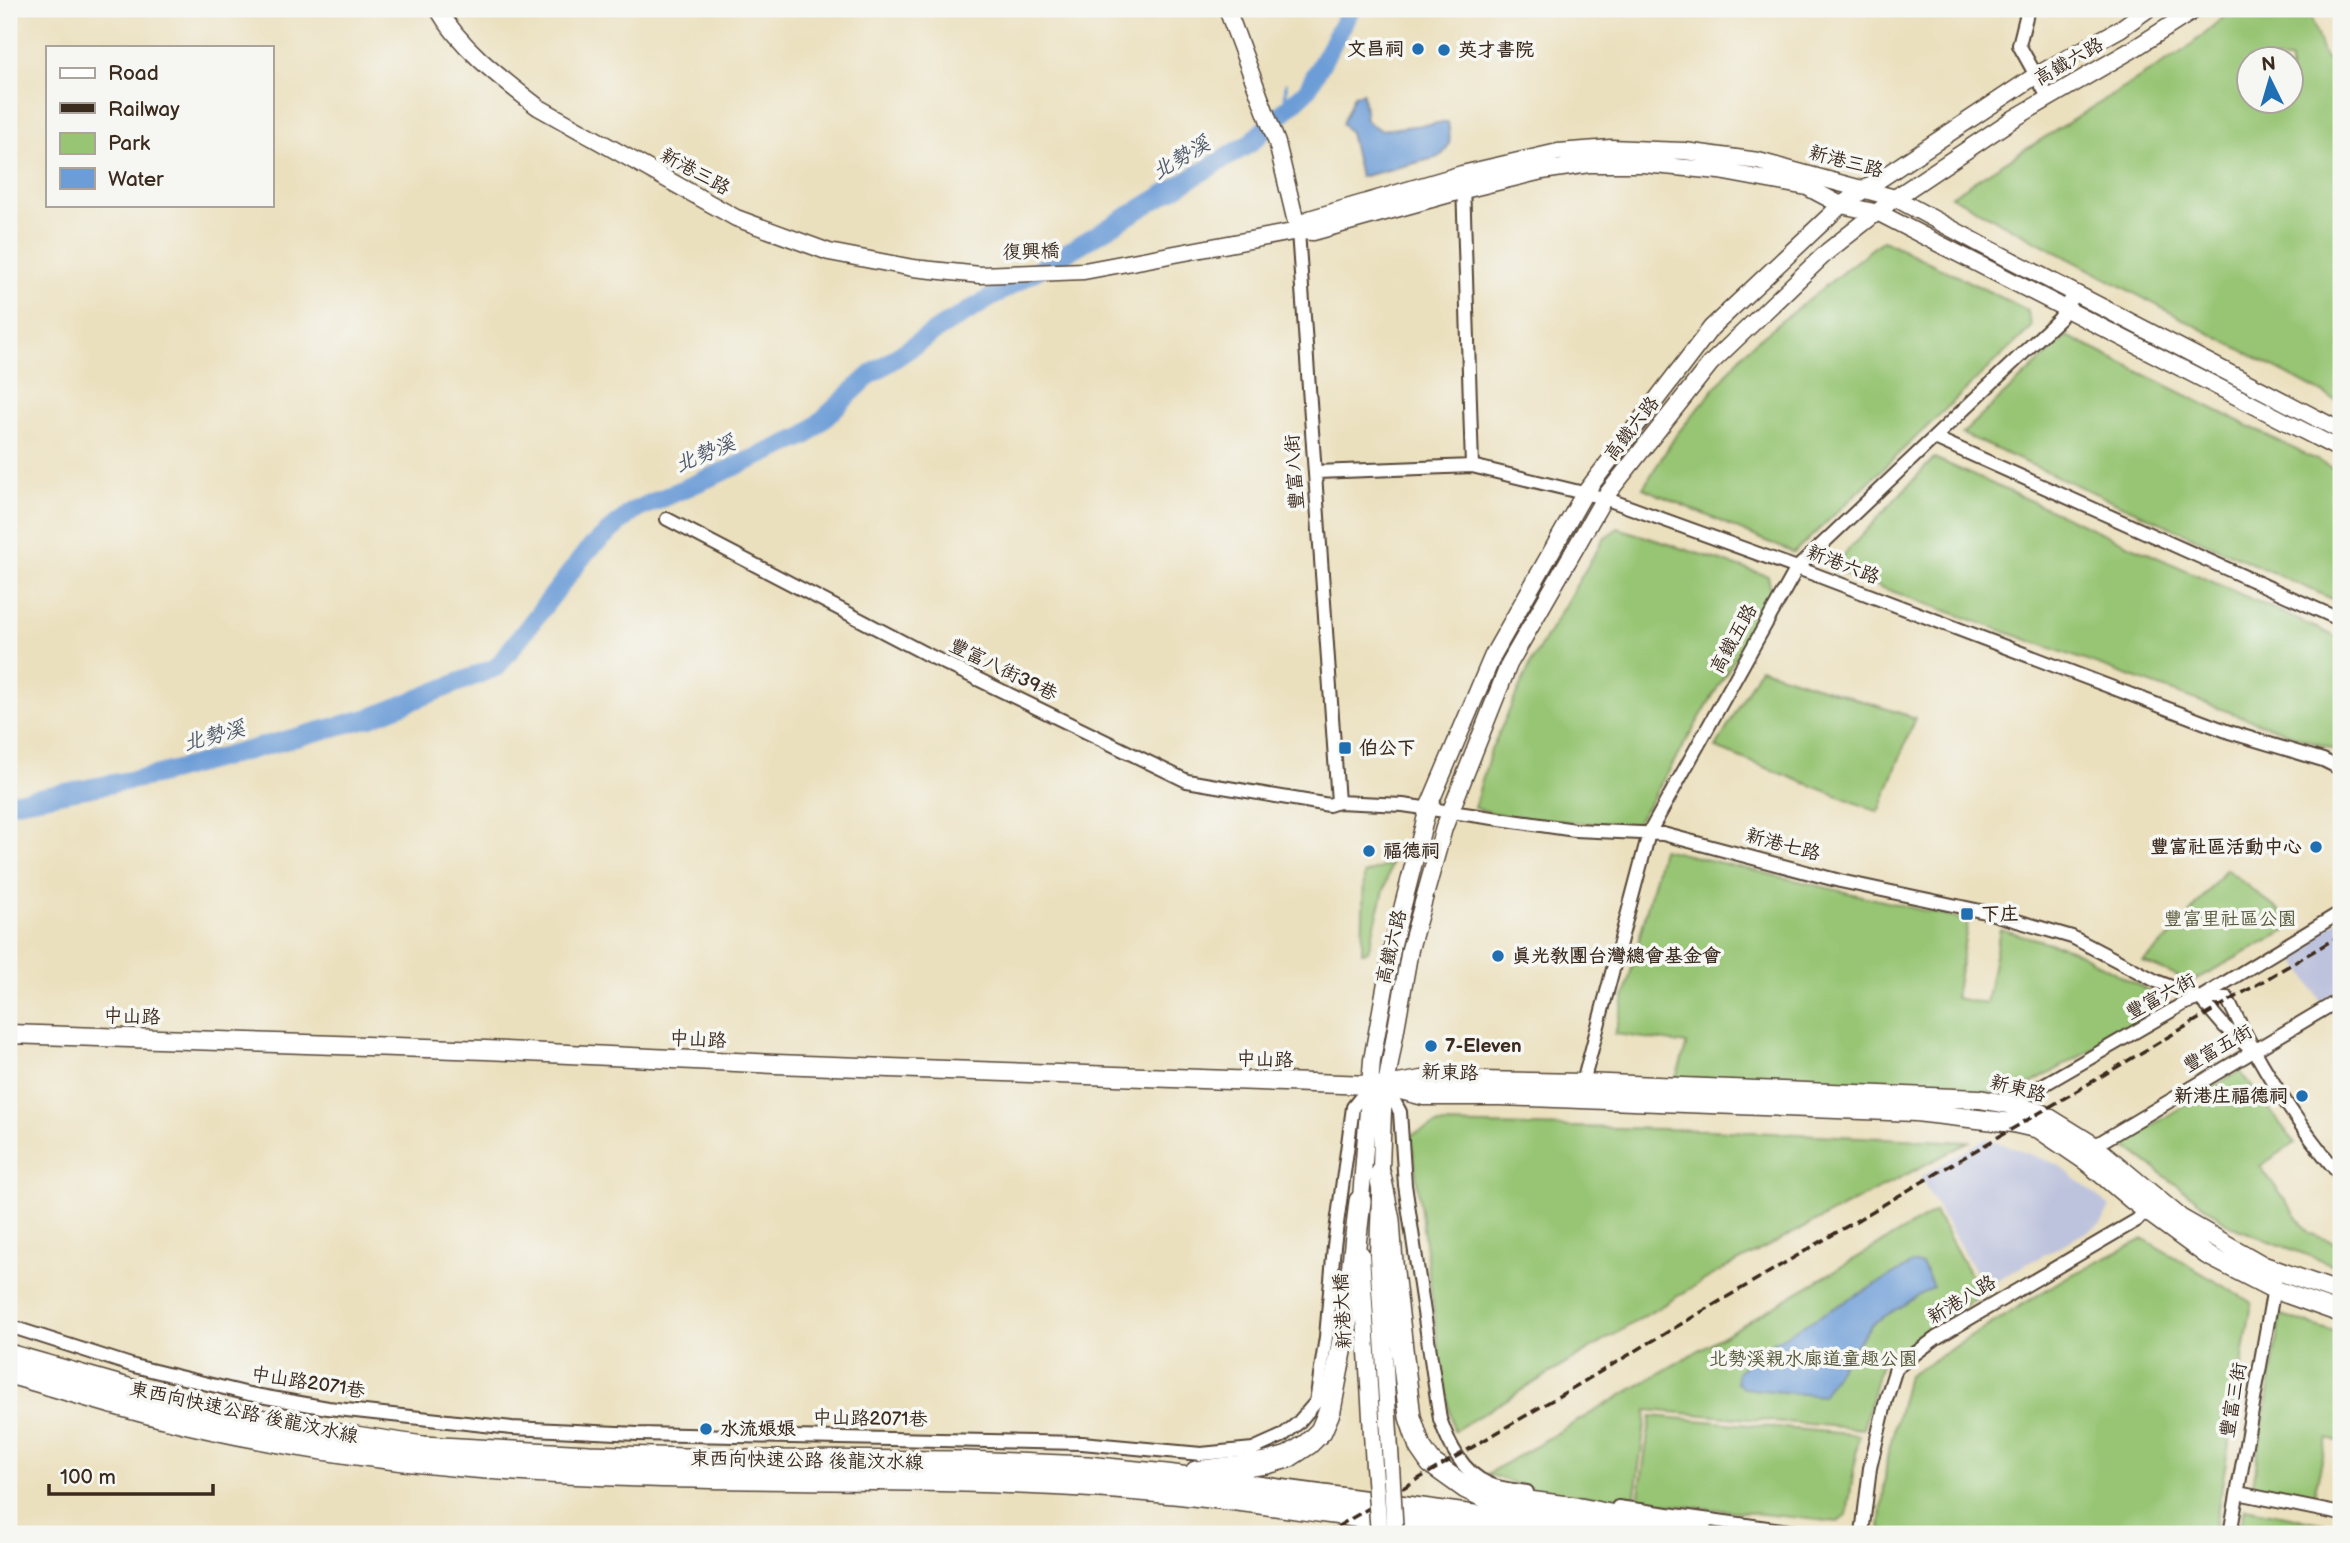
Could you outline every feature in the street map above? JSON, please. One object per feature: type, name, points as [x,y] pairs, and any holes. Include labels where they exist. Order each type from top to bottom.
[{"type":"highway","points":[[1380,1175],[1389,1220],[1410,1417],[1420,1447],[1431,1463],[1466,1488],[1483,1496],[1575,1508],[1703,1534]]},
{"type":"highway","points":[[1166,1475],[1267,1463],[1288,1457],[1308,1444],[1321,1431],[1330,1410],[1346,1325],[1360,1201]]},
{"type":"highway","name":"東西向快速公路 後龍汶水線","points":[[9,1355],[167,1400],[306,1430],[423,1447],[736,1461],[966,1462],[1087,1467],[1611,1534]]},
{"type":"highway","name":"東西向快速公路 後龍汶水線","points":[[9,1373],[162,1417],[312,1448],[460,1466],[552,1473],[989,1481],[1102,1487],[1177,1494],[1486,1534]]},
{"type":"main road","name":"中山路","points":[[9,1034],[472,1049],[762,1064],[1378,1086]]},
{"type":"main road","name":"新東路","points":[[1378,1086],[1422,1080],[1916,1112],[2006,1121],[2039,1129],[2090,1153]]},
{"type":"main road","name":"新東路","points":[[1581,1091],[1979,1099],[2014,1105],[2041,1113],[2150,1204],[2179,1218],[2275,1280],[2341,1313]]},
{"type":"main road","name":"新東路","points":[[2275,1280],[2341,1293]]},
{"type":"street","name":"新港三路","points":[[438,9],[467,46],[538,107],[736,218],[830,252],[914,268],[979,275]]},
{"type":"street","name":"豐富八街","points":[[1227,9],[1277,143],[1298,231],[1317,472],[1338,802]]},
{"type":"street","points":[[2028,9],[2019,45],[2048,97]]},
{"type":"street","name":"高鐵六路","points":[[1378,1086],[1372,1060],[1393,944],[1428,808],[1493,655],[1584,494],[1711,328],[1841,205],[2035,76],[2120,29],[2148,9]]},
{"type":"street","name":"高鐵六路","points":[[1378,1086],[1410,949],[1444,828],[1510,664],[1604,498],[1710,364],[1828,251],[1895,198],[2048,97],[2135,48],[2196,9]]},
{"type":"street","name":"新港三路","points":[[1084,271],[1298,231],[1313,232],[1558,152],[1611,148],[1685,151],[1758,160],[1895,198],[1982,246],[2341,431]]},
{"type":"street","name":"新港三路","points":[[1463,182],[1589,164],[1643,164],[1719,172],[1807,187],[1841,205],[1879,213],[2341,450]]},
{"type":"street","points":[[1463,182],[1472,466]]},
{"type":"street","name":"復興橋","points":[[979,275],[1084,271]]},
{"type":"street","name":"高鐵五路","points":[[1581,1091],[1649,833],[1797,568],[2060,317],[2074,292]]},
{"type":"street","points":[[1935,438],[2341,620]]},
{"type":"street","name":"新港六路","points":[[1317,472],[1472,466],[1604,498],[1797,568],[2229,732],[2323,760],[2341,769]]},
{"type":"street","name":"豐富八街39巷","points":[[667,519],[924,653],[1187,781],[1329,805],[1338,802]]},
{"type":"street","name":"新港七路","points":[[1338,802],[1428,808],[1575,830],[1649,833],[1688,840],[1840,881],[1990,913],[2072,937],[2156,981],[2200,999],[2227,998],[2252,1050],[2341,1176]]},
{"type":"street","name":"豐富六街","points":[[2006,1121],[2019,1099],[2183,1004],[2200,999],[2341,912]]},
{"type":"street","name":"新港七路","points":[[2200,999],[2225,1027],[2252,1050]]},
{"type":"street","name":"豐富五街","points":[[2090,1153],[2252,1050],[2341,999]]},
{"type":"street","points":[[1378,1086],[1401,1112],[1405,1185],[1440,1419],[1449,1446],[1469,1471],[1489,1484],[1552,1498],[1811,1534]]},
{"type":"street","name":"新港大橋","points":[[1378,1086],[1383,1110],[1378,1255],[1395,1534]]},
{"type":"street","name":"新港大橋","points":[[1378,1086],[1360,1201],[1379,1534]]},
{"type":"street","name":"中山路2071巷","points":[[9,1326],[134,1366],[249,1394],[328,1408],[498,1427],[638,1434],[1082,1443],[1201,1454],[1253,1449],[1282,1436],[1298,1423],[1316,1402],[1329,1338],[1334,1246],[1353,1107],[1378,1086]]},
{"type":"street","name":"新港八路","points":[[1862,1534],[1870,1468],[1896,1368],[1936,1338],[2137,1220],[2150,1204]]},
{"type":"street","name":"豐富三街","points":[[2230,1534],[2275,1280]]},
{"type":"street","points":[[1406,1351],[1430,1355]]},
{"type":"street","points":[[2238,1493],[2341,1514]]},
{"type":"shaded area","points":[[2341,918],[2341,990],[2321,1002],[2289,950]]},
{"type":"shaded area","points":[[1986,1138],[2059,1165],[2110,1207],[2101,1224],[1984,1287],[1920,1177]]},
{"type":"green space","points":[[2233,9],[2308,9],[2324,56],[2341,72],[2341,403],[1951,196],[2186,49]]},
{"type":"green space","points":[[1883,240],[2027,310],[2032,327],[1794,553],[1643,488],[1676,435],[1749,347]]},
{"type":"green space","points":[[2067,336],[2341,472],[2341,603],[1962,434]]},
{"type":"green space","points":[[1934,458],[2341,639],[2341,752],[1830,569]]},
{"type":"green space","points":[[1618,528],[1768,576],[1772,595],[1648,806],[1632,828],[1503,815],[1474,808],[1491,750],[1532,661],[1604,538]]},
{"type":"green space","points":[[1760,668],[1915,718],[1879,812],[1716,748]]},
{"type":"green space","points":[[1662,849],[1968,921],[1955,998],[1986,1004],[2000,929],[2071,949],[2173,1004],[2013,1094],[1907,1086],[1676,1078],[1687,1044],[1615,1034]]},
{"type":"green space","points":[[1391,864],[1368,951],[1362,952],[1364,874]]},
{"type":"green space","name":"豐富里社區公園","points":[[2226,869],[2297,925],[2191,982],[2143,962],[2173,934]]},
{"type":"green space","points":[[2240,1071],[2295,1143],[2260,1166],[2309,1233],[2341,1245],[2341,1268],[2233,1227],[2122,1144]]},
{"type":"green space","points":[[1439,1124],[1709,1130],[1969,1142],[1718,1272],[1454,1431],[1441,1367],[1411,1135]]},
{"type":"green space","name":"北勢溪親水廊道童趣公園","points":[[1935,1212],[1981,1294],[1881,1363],[1863,1429],[1647,1410],[1634,1502],[1532,1489],[1487,1474]]},
{"type":"green space","points":[[2144,1239],[2252,1303],[2214,1534],[1911,1534],[1880,1530],[1887,1457],[1908,1376],[2065,1278]]},
{"type":"green space","points":[[2281,1315],[2341,1334],[2341,1443],[2327,1439],[2313,1499],[2253,1484]]},
{"type":"green space","points":[[1651,1416],[1859,1435],[1847,1515],[1838,1522],[1638,1501]]},
{"type":"green space","points":[[2245,1508],[2341,1527],[2341,1534],[2238,1534]]},
{"type":"water","points":[[1363,93],[1366,121],[1380,130],[1448,122],[1450,137],[1447,149],[1439,157],[1360,177],[1350,132],[1342,124],[1354,95]]},
{"type":"water","points":[[1912,1264],[1922,1264],[1933,1287],[1872,1324],[1845,1359],[1822,1396],[1743,1388],[1737,1382],[1737,1372],[1765,1347]]},
{"type":"waterway","name":"北勢溪","points":[[9,803],[153,776],[372,717],[497,667],[587,551],[633,511],[805,436],[870,375],[940,328],[1249,144],[1307,90],[1351,9]]},
{"type":"waterway","points":[[1285,110],[1286,84]]},
{"type":"railway","points":[[1325,1534],[2341,935]]},
{"type":"place","name":"文昌祠","points":[[1418,49]]},
{"type":"place","name":"英才書院","points":[[1444,50]]},
{"type":"place","name":"伯公下","points":[[1345,748]]},
{"type":"place","name":"豐富社區活動中心","points":[[2316,847]]},
{"type":"place","name":"福德祠","points":[[1369,851]]},
{"type":"place","name":"下庄","points":[[1967,914]]},
{"type":"place","name":"真光教團台灣總會基金會","points":[[1498,956]]},
{"type":"place","name":"7-Eleven","points":[[1431,1046]]},
{"type":"place","name":"新港庄福德祠","points":[[2302,1096]]},
{"type":"place","name":"水流娘娘","points":[[706,1429]]}]
